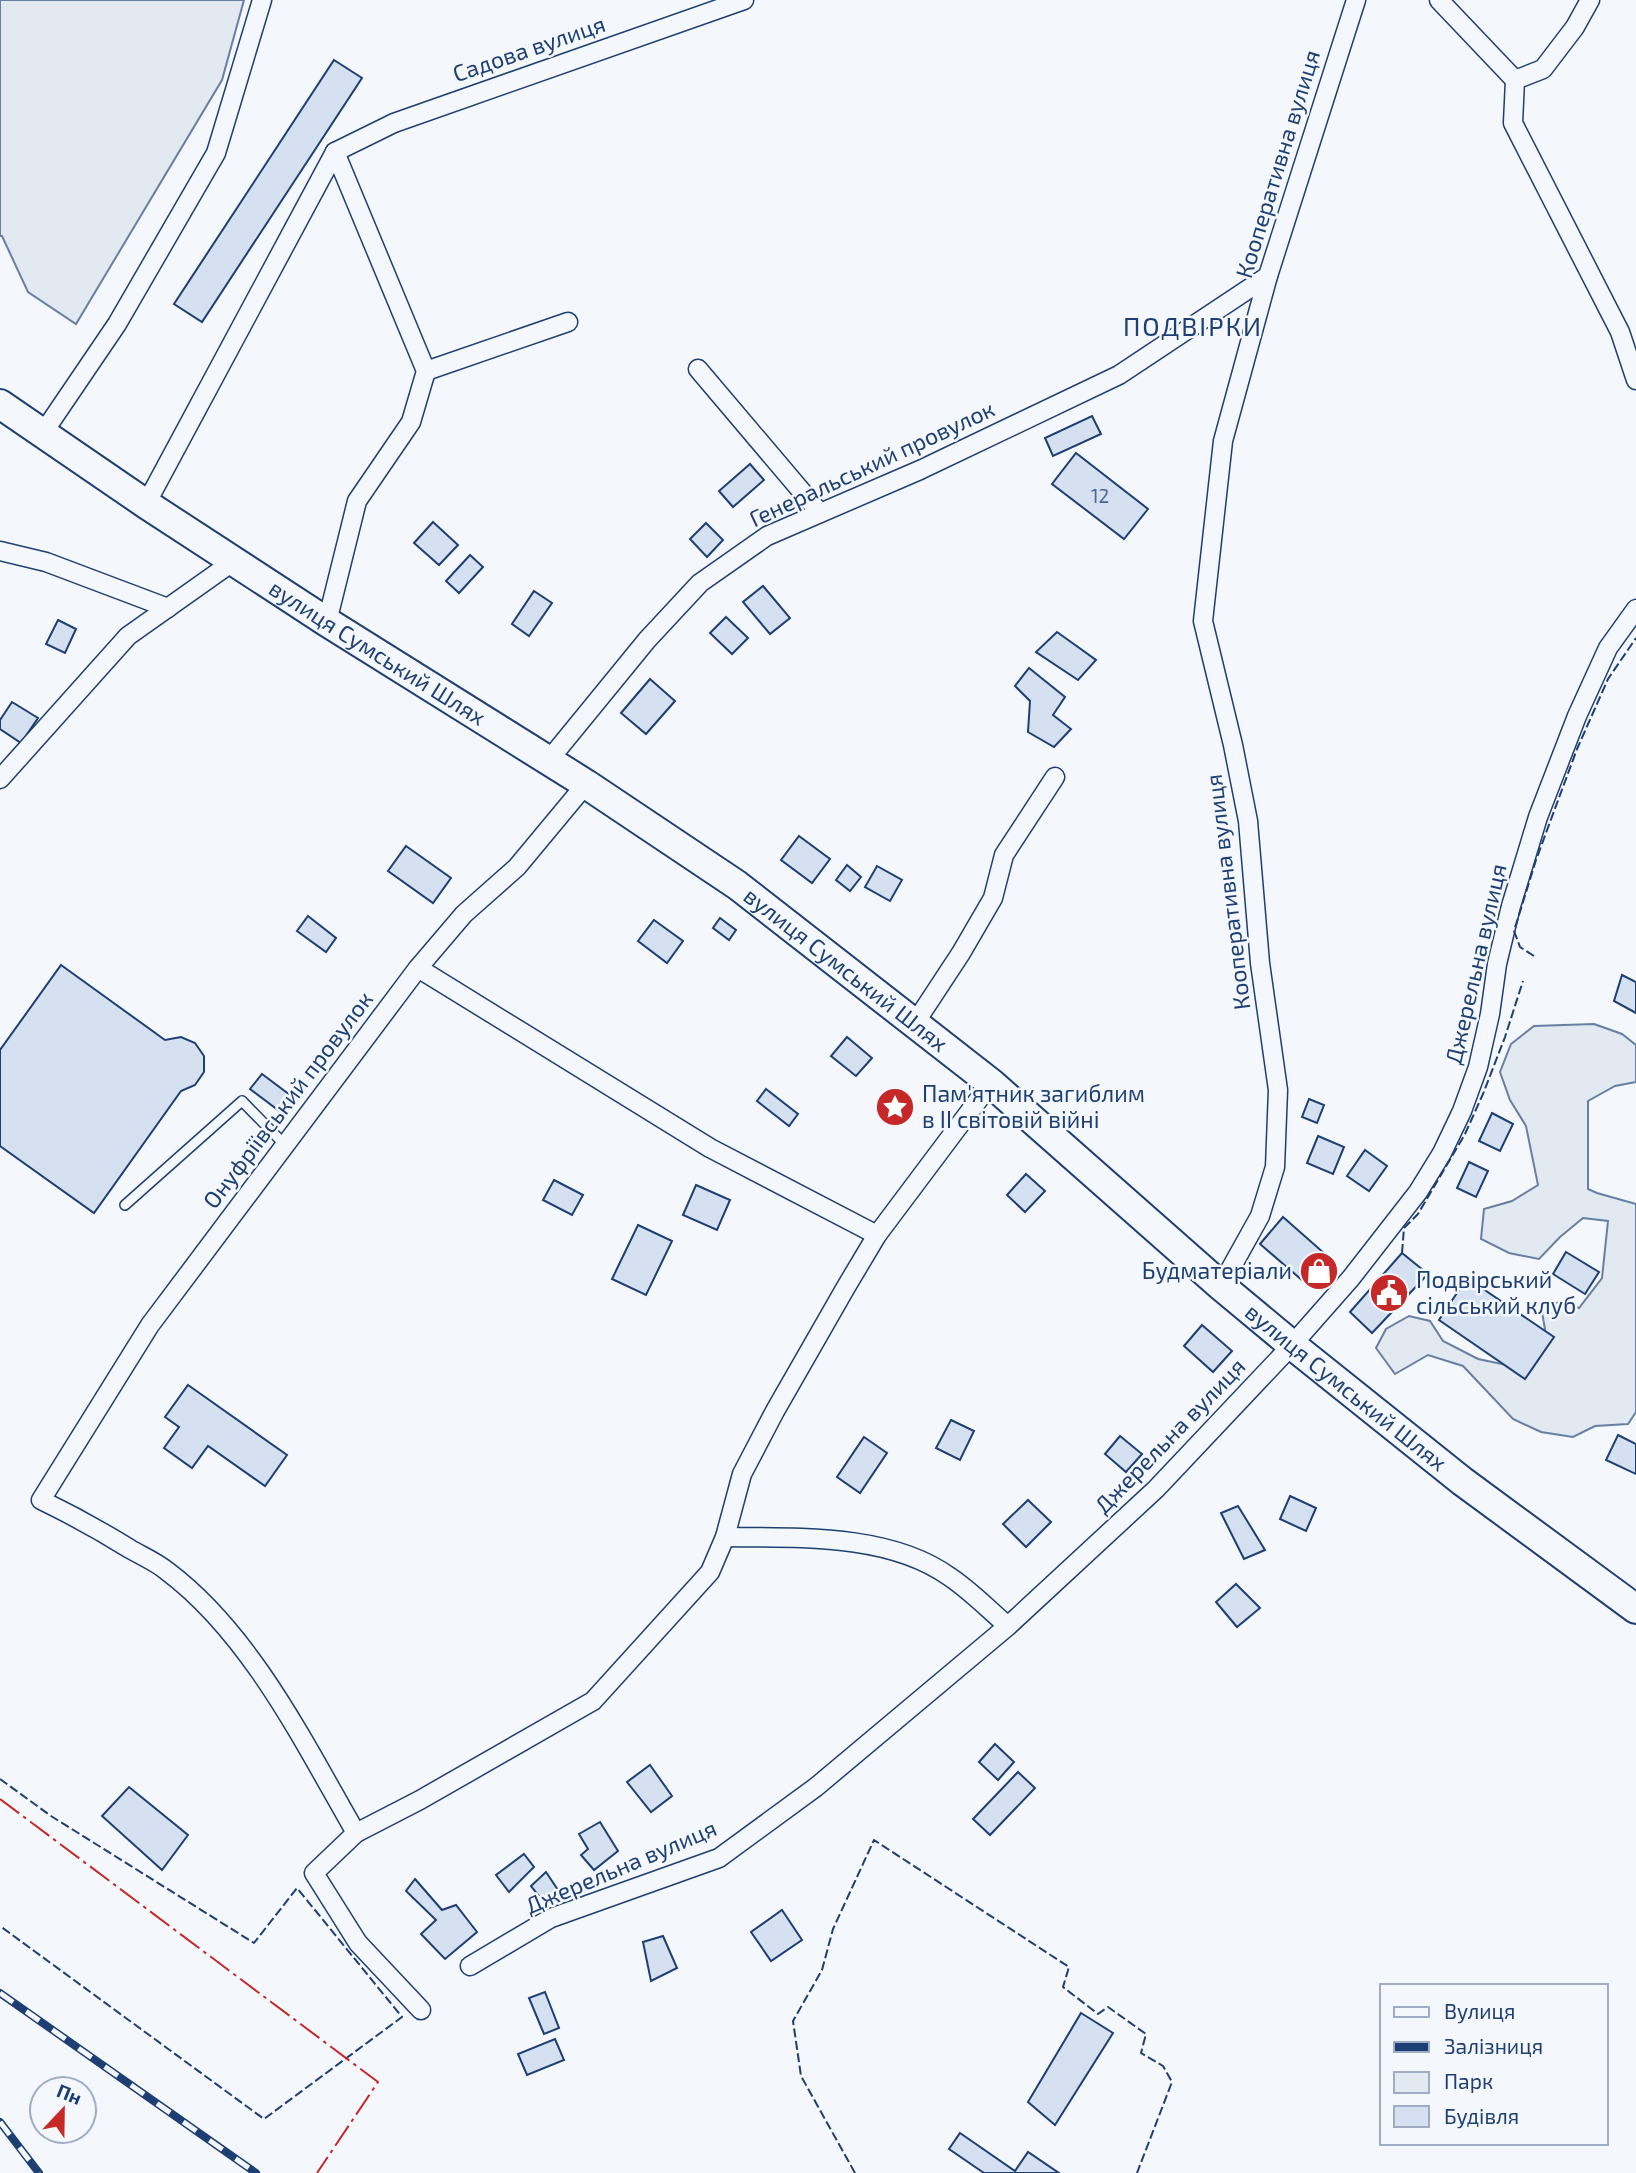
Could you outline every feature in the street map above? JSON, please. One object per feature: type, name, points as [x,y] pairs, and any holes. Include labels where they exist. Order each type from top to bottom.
[{"type":"main road","name":"вулиця Сумський Шлях","points":[[0,404],[146,504],[327,622],[549,760],[737,885],[991,1083],[1221,1286],[1292,1345],[1462,1481],[1636,1609]]},
{"type":"street","points":[[43,433],[117,324],[216,153],[262,0]]},
{"type":"street","name":"Садова вулиця","points":[[335,152],[394,122],[744,0]]},
{"type":"street","name":"Кооперативна вулиця","points":[[1221,1286],[1260,1216],[1275,1167],[1278,1090],[1260,963],[1248,821],[1203,621],[1223,441],[1268,276],[1356,0]]},
{"type":"street","points":[[1439,0],[1515,80],[1513,123],[1620,332],[1636,380]]},
{"type":"street","points":[[1515,80],[1543,69],[1590,0]]},
{"type":"street","points":[[327,622],[357,501],[411,422],[426,372],[335,152]]},
{"type":"street","points":[[146,504],[335,152]]},
{"type":"street","name":"Генеральський провулок","points":[[549,760],[647,640],[700,583],[767,536],[920,470],[1119,375],[1268,276]]},
{"type":"street","points":[[426,372],[568,322]]},
{"type":"street","points":[[698,369],[820,513]]},
{"type":"street","points":[[0,551],[46,562],[168,608]]},
{"type":"street","points":[[0,779],[128,636],[234,561]]},
{"type":"street","name":"Джерельна вулиця","points":[[470,1966],[551,1918],[719,1858],[816,1787],[1008,1626],[1156,1489],[1292,1345],[1351,1278],[1418,1192],[1442,1153],[1462,1111],[1478,1067],[1508,918],[1538,817],[1577,716],[1608,648],[1636,608]]},
{"type":"street","points":[[915,1023],[993,898],[1004,855],[1055,777]]},
{"type":"street","name":"Онуфріївський провулок","points":[[356,1833],[284,1707],[250,1659],[209,1609],[167,1570],[81,1519],[41,1500],[150,1325],[280,1140],[464,914],[517,867],[586,784]]},
{"type":"street","points":[[418,968],[710,1148],[877,1235]]},
{"type":"street","points":[[421,2010],[358,1943],[314,1873],[356,1833],[420,1800],[593,1701],[710,1572],[725,1537],[742,1474],[775,1411],[877,1235],[991,1083]]},
{"type":"street","points":[[725,1537],[862,1543],[907,1554],[949,1576],[1008,1626]]},
{"type":"lane","points":[[125,1205],[242,1101],[280,1140]]},
{"type":"green space","points":[[0,0],[244,0],[222,80],[76,324],[28,292],[0,236]]},
{"type":"green space","points":[[1594,1024],[1622,1034],[1636,1045],[1636,1082],[1615,1086],[1588,1101],[1588,1189],[1636,1204],[1636,1412],[1628,1424],[1595,1426],[1573,1437],[1541,1432],[1513,1419],[1463,1366],[1428,1355],[1395,1374],[1376,1348],[1386,1329],[1409,1316],[1430,1321],[1443,1341],[1478,1359],[1516,1367],[1545,1329],[1541,1307],[1560,1302],[1579,1308],[1602,1278],[1608,1221],[1583,1218],[1539,1259],[1509,1253],[1481,1239],[1484,1209],[1512,1201],[1538,1185],[1526,1126],[1510,1100],[1500,1072],[1511,1044],[1534,1026]]},
{"type":"building","points":[[334,60],[362,78],[202,322],[174,304]]},
{"type":"building","points":[[1092,416],[1101,434],[1053,456],[1045,438]]},
{"type":"building","points":[[1076,453],[1148,509],[1124,539],[1052,484]]},
{"type":"building","points":[[750,464],[764,480],[733,507],[719,491]]},
{"type":"building","points":[[433,522],[458,545],[439,565],[414,543]]},
{"type":"building","points":[[706,523],[723,540],[707,557],[690,539]]},
{"type":"building","points":[[470,555],[483,567],[459,593],[446,581]]},
{"type":"building","points":[[763,586],[790,618],[770,634],[743,602]]},
{"type":"building","points":[[534,591],[552,603],[529,636],[512,624]]},
{"type":"building","points":[[726,617],[748,638],[732,654],[710,633]]},
{"type":"building","points":[[58,620],[76,629],[65,653],[46,644]]},
{"type":"building","points":[[1057,632],[1096,660],[1078,680],[1036,652]]},
{"type":"building","points":[[1029,668],[1065,697],[1053,715],[1071,729],[1054,747],[1028,732],[1030,701],[1015,686]]},
{"type":"building","points":[[650,679],[675,701],[646,734],[621,713]]},
{"type":"building","points":[[12,702],[38,718],[21,743],[0,729],[0,720]]},
{"type":"building","points":[[799,836],[830,859],[812,883],[781,860]]},
{"type":"building","points":[[406,846],[451,878],[433,903],[388,871]]},
{"type":"building","points":[[847,865],[861,877],[850,891],[836,880]]},
{"type":"building","points":[[877,866],[902,880],[890,901],[865,887]]},
{"type":"building","points":[[308,916],[336,938],[326,952],[297,931]]},
{"type":"building","points":[[720,918],[736,930],[729,940],[713,928]]},
{"type":"building","points":[[654,920],[683,941],[667,963],[638,941]]},
{"type":"building","points":[[61,965],[165,1040],[181,1037],[195,1043],[204,1056],[204,1072],[195,1085],[181,1091],[94,1213],[0,1146],[0,1050]]},
{"type":"building","points":[[1622,975],[1636,982],[1636,1013],[1614,1001]]},
{"type":"building","points":[[847,1037],[872,1058],[856,1076],[831,1056]]},
{"type":"building","points":[[262,1074],[294,1098],[282,1113],[250,1089]]},
{"type":"building","points":[[766,1089],[798,1114],[789,1126],[757,1101]]},
{"type":"building","points":[[1309,1099],[1324,1105],[1317,1123],[1302,1117]]},
{"type":"building","points":[[1492,1113],[1513,1124],[1500,1151],[1479,1141]]},
{"type":"building","points":[[1318,1136],[1344,1147],[1333,1174],[1307,1163]]},
{"type":"building","points":[[1365,1150],[1387,1166],[1369,1191],[1347,1176]]},
{"type":"building","points":[[1469,1162],[1488,1171],[1476,1197],[1457,1188]]},
{"type":"building","points":[[1026,1174],[1045,1191],[1025,1212],[1007,1195]]},
{"type":"building","points":[[554,1180],[583,1195],[572,1215],[543,1200]]},
{"type":"building","points":[[696,1185],[730,1200],[717,1230],[683,1215]]},
{"type":"building","points":[[1283,1217],[1333,1261],[1310,1287],[1260,1244]]},
{"type":"building","points":[[638,1225],[672,1241],[646,1295],[612,1279]]},
{"type":"building","points":[[1566,1252],[1599,1272],[1585,1294],[1553,1274]]},
{"type":"building","name":"Подвірський сільський клуб","points":[[1402,1253],[1428,1274],[1372,1333],[1350,1312]]},
{"type":"building","points":[[1467,1278],[1554,1337],[1525,1379],[1439,1320]]},
{"type":"building","points":[[1202,1325],[1232,1351],[1213,1372],[1184,1346]]},
{"type":"building","points":[[188,1385],[287,1455],[265,1486],[208,1446],[192,1468],[164,1448],[179,1427],[165,1417]]},
{"type":"building","points":[[951,1420],[974,1431],[960,1460],[936,1448]]},
{"type":"building","points":[[1618,1435],[1636,1444],[1636,1474],[1606,1460]]},
{"type":"building","points":[[1120,1436],[1142,1454],[1126,1472],[1105,1454]]},
{"type":"building","points":[[864,1437],[887,1453],[860,1493],[837,1477]]},
{"type":"building","points":[[1290,1496],[1316,1508],[1306,1531],[1280,1519]]},
{"type":"building","points":[[1028,1500],[1051,1522],[1026,1547],[1003,1524]]},
{"type":"building","points":[[1238,1506],[1265,1550],[1244,1559],[1221,1513]]},
{"type":"building","points":[[1236,1584],[1260,1608],[1237,1627],[1216,1602]]},
{"type":"building","points":[[995,1744],[1014,1762],[998,1780],[979,1762]]},
{"type":"building","points":[[650,1765],[672,1796],[651,1812],[627,1782]]},
{"type":"building","points":[[1018,1772],[1035,1788],[990,1835],[973,1819]]},
{"type":"building","points":[[129,1787],[188,1835],[162,1870],[102,1816]]},
{"type":"building","points":[[600,1822],[618,1851],[594,1870],[581,1855],[588,1849],[579,1834]]},
{"type":"building","points":[[524,1854],[534,1867],[509,1892],[496,1875]]},
{"type":"building","points":[[546,1872],[560,1893],[547,1906],[531,1886]]},
{"type":"building","points":[[415,1879],[442,1910],[456,1905],[477,1932],[445,1959],[421,1934],[436,1920],[406,1891]]},
{"type":"building","points":[[782,1910],[802,1940],[771,1961],[751,1932]]},
{"type":"building","points":[[663,1936],[677,1968],[651,1981],[643,1942]]},
{"type":"building","points":[[545,1992],[559,2028],[544,2034],[529,1998]]},
{"type":"building","points":[[1081,2013],[1113,2033],[1055,2125],[1028,2102]]},
{"type":"building","points":[[555,2039],[564,2060],[527,2075],[518,2054]]},
{"type":"building","points":[[960,2133],[1015,2171],[1028,2152],[1059,2173],[984,2173],[949,2149]]},
{"type":"railway","points":[[0,1993],[256,2173]]},
{"type":"railway","points":[[0,2122],[39,2173]]},
{"type":"fence","points":[[1534,956],[1520,947],[1514,931],[1536,860],[1577,749],[1608,679],[1636,638]]},
{"type":"fence","points":[[1402,1253],[1404,1228],[1418,1214],[1465,1134],[1483,1094],[1523,981]]},
{"type":"fence","points":[[0,1779],[51,1816],[254,1943],[297,1888],[402,2017],[264,2119],[0,1926]]},
{"type":"fence","points":[[855,2173],[801,2076],[793,2021],[822,1970],[833,1929],[874,1840],[1069,1967],[1063,1987],[1098,2014],[1108,2007],[1146,2034],[1141,2053],[1163,2066],[1172,2082],[1137,2173]]},
{"type":"power","points":[[0,1799],[378,2082],[317,2173]]},
{"type":"place","name":"Пам'ятник загиблим в II світовій війні","points":[[895,1107]]},
{"type":"place","name":"Будматеріали","points":[[1319,1271]]},
{"type":"place","name":"Подвірський сільський клуб","points":[[1389,1293]]},
{"type":"district","name":"ПОДВІРКИ","points":[[1193,327]]}]
